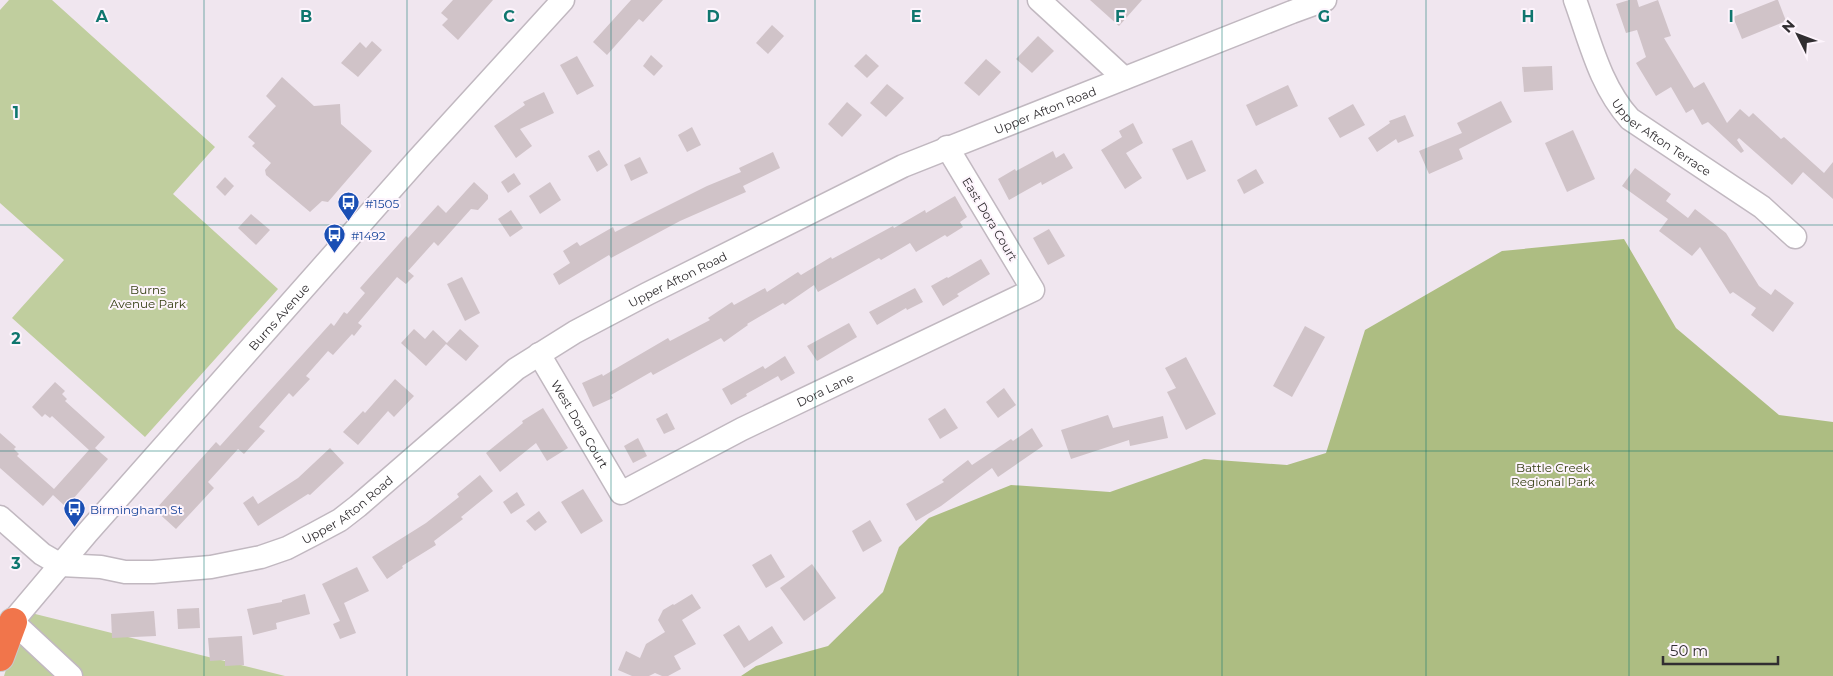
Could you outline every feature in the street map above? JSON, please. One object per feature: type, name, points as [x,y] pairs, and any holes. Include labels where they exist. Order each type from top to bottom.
[{"type":"highway","points":[[0,657],[6,629]]},
{"type":"street","name":"Burns Avenue","points":[[6,629],[88,532],[412,166],[563,0]]},
{"type":"street","points":[[1039,0],[1124,78]]},
{"type":"street","name":"Upper Afton Road","points":[[61,565],[101,566],[125,572],[153,572],[237,563],[287,548],[340,520],[490,390],[539,354],[583,328],[719,256],[903,166],[947,147],[1325,0]]},
{"type":"street","name":"Upper Afton Terrace","points":[[1575,0],[1607,87],[1630,119],[1762,207],[1795,237]]},
{"type":"street","name":"East Dora Court","points":[[947,147],[1033,290]]},
{"type":"street","name":"Dora Lane","points":[[621,493],[742,428],[1033,290]]},
{"type":"street","name":"West Dora Court","points":[[539,354],[621,493]]},
{"type":"street","points":[[0,517],[42,554],[61,565]]},
{"type":"street","points":[[6,629],[70,676]]},
{"type":"green space","name":"Burns Avenue Park","points":[[9,0],[52,0],[215,147],[173,194],[278,289],[145,437],[12,318],[64,260],[0,203],[0,10]]},
{"type":"green space","name":"Battle Creek Regional Park","points":[[1624,239],[1676,328],[1779,415],[1833,422],[1833,676],[741,676],[756,666],[828,646],[883,592],[899,547],[929,518],[1011,485],[1110,492],[1204,459],[1287,465],[1326,453],[1365,330],[1502,251]]},
{"type":"green space","points":[[11,608],[285,676],[4,676],[10,657]]},
{"type":"building","points":[[453,0],[493,0],[458,40],[442,25],[448,19],[441,13]]},
{"type":"building","points":[[631,0],[663,0],[643,22],[639,19],[607,55],[593,42]]},
{"type":"building","points":[[1090,0],[1142,0],[1119,26]]},
{"type":"building","points":[[1637,0],[1639,7],[1658,0],[1671,36],[1664,38],[1694,88],[1704,82],[1727,123],[1740,109],[1749,117],[1753,113],[1781,139],[1784,137],[1824,173],[1833,162],[1833,199],[1803,172],[1792,185],[1739,138],[1737,140],[1744,151],[1741,153],[1708,122],[1702,125],[1693,109],[1686,113],[1671,87],[1656,96],[1636,63],[1646,57],[1637,30],[1626,33],[1616,4]]},
{"type":"building","points":[[1778,0],[1786,21],[1742,39],[1733,17]]},
{"type":"building","points":[[772,25],[784,36],[768,54],[756,43]]},
{"type":"building","points":[[1038,36],[1054,51],[1032,73],[1016,59]]},
{"type":"building","points":[[372,41],[382,50],[358,77],[341,63],[360,42],[366,48]]},
{"type":"building","points":[[866,54],[879,66],[867,78],[854,66]]},
{"type":"building","points":[[651,55],[663,66],[654,76],[643,66]]},
{"type":"building","points":[[577,56],[594,86],[577,95],[560,65]]},
{"type":"building","points":[[986,59],[1001,72],[979,96],[964,83]]},
{"type":"building","points":[[1552,66],[1553,90],[1524,92],[1522,67]]},
{"type":"building","points":[[282,77],[314,106],[340,104],[341,124],[372,151],[328,202],[322,201],[310,212],[266,175],[265,170],[271,163],[252,146],[255,143],[248,137],[276,106],[266,96]]},
{"type":"building","points":[[887,84],[904,98],[886,117],[870,103]]},
{"type":"building","points":[[1288,85],[1298,106],[1256,126],[1246,105]]},
{"type":"building","points":[[544,92],[554,113],[520,129],[532,146],[516,158],[494,126],[525,105],[523,102]]},
{"type":"building","points":[[1501,101],[1512,122],[1459,149],[1463,159],[1429,174],[1419,151],[1462,133],[1457,123]]},
{"type":"building","points":[[847,102],[862,115],[842,137],[828,124]]},
{"type":"building","points":[[1353,104],[1365,125],[1340,138],[1328,118]]},
{"type":"building","points":[[1405,115],[1414,136],[1398,143],[1396,139],[1377,152],[1368,138],[1390,123],[1389,121]]},
{"type":"building","points":[[1133,123],[1143,143],[1126,153],[1142,178],[1125,189],[1101,150],[1122,137],[1119,131]]},
{"type":"building","points":[[692,127],[701,145],[687,152],[678,135]]},
{"type":"building","points":[[1573,130],[1595,179],[1567,192],[1545,143]]},
{"type":"building","points":[[1192,140],[1206,171],[1187,180],[1172,149]]},
{"type":"building","points":[[599,150],[608,165],[597,172],[588,156]]},
{"type":"building","points":[[1053,151],[1056,158],[1064,153],[1073,168],[1042,185],[1041,182],[1009,200],[998,179]]},
{"type":"building","points":[[773,152],[780,168],[743,186],[746,192],[680,221],[611,258],[609,255],[559,285],[553,274],[570,263],[563,251],[577,242],[580,246],[613,227],[615,232],[707,186],[741,172],[739,168]]},
{"type":"building","points":[[640,157],[648,173],[631,181],[624,165]]},
{"type":"building","points":[[1635,168],[1671,194],[1666,201],[1688,218],[1695,209],[1726,233],[1759,286],[1771,295],[1775,289],[1794,303],[1773,332],[1751,315],[1756,308],[1733,292],[1730,294],[1700,247],[1692,256],[1659,231],[1668,219],[1622,186]]},
{"type":"building","points":[[1256,169],[1264,183],[1244,194],[1237,180]]},
{"type":"building","points":[[514,173],[521,184],[508,193],[501,182]]},
{"type":"building","points":[[225,177],[234,186],[225,196],[216,187]]},
{"type":"building","points":[[474,182],[488,195],[488,199],[478,210],[471,209],[438,246],[434,242],[408,271],[414,276],[406,284],[397,277],[358,323],[362,326],[354,336],[352,334],[333,355],[328,351],[306,376],[310,379],[293,397],[289,393],[259,427],[265,431],[244,454],[238,449],[208,482],[214,488],[176,529],[155,510],[216,442],[220,446],[331,323],[334,326],[344,312],[347,314],[365,293],[360,288],[406,236],[408,238],[438,205],[446,213]]},
{"type":"building","points":[[550,182],[561,200],[540,214],[529,196]]},
{"type":"building","points":[[955,196],[967,217],[960,222],[963,227],[947,237],[945,235],[916,252],[910,243],[818,292],[814,285],[785,305],[783,303],[747,324],[724,342],[721,338],[653,375],[651,372],[611,395],[613,398],[593,407],[582,383],[602,374],[603,376],[668,338],[670,341],[710,320],[708,318],[732,302],[734,305],[765,288],[767,292],[798,272],[801,275],[831,257],[832,259],[925,210],[926,213]]},
{"type":"building","points":[[511,210],[523,228],[510,237],[498,219]]},
{"type":"building","points":[[251,214],[270,230],[256,245],[238,228]]},
{"type":"building","points":[[1049,229],[1065,256],[1048,265],[1033,238]]},
{"type":"building","points":[[981,259],[990,274],[957,294],[959,296],[943,306],[931,286]]},
{"type":"building","points":[[462,277],[480,313],[465,321],[447,284]]},
{"type":"building","points":[[915,288],[923,302],[907,310],[906,308],[877,325],[869,312]]},
{"type":"building","points":[[849,323],[857,337],[817,361],[807,346]]},
{"type":"building","points":[[1305,326],[1325,337],[1292,397],[1273,386]]},
{"type":"building","points":[[414,329],[425,339],[433,330],[447,343],[460,329],[479,346],[466,361],[446,344],[426,366],[401,343]]},
{"type":"building","points":[[785,356],[795,373],[781,381],[778,376],[731,405],[722,389],[763,366],[765,369]]},
{"type":"building","points":[[1186,357],[1216,414],[1186,430],[1167,392],[1176,388],[1165,368]]},
{"type":"building","points":[[395,379],[414,396],[394,417],[388,411],[358,445],[343,432],[363,411],[365,413]]},
{"type":"building","points":[[55,382],[65,391],[62,394],[67,399],[65,401],[105,437],[95,448],[108,459],[66,507],[53,495],[43,506],[0,468],[0,433],[16,447],[14,449],[19,454],[17,456],[54,489],[89,450],[52,416],[50,418],[45,414],[42,417],[32,407]]},
{"type":"building","points":[[1004,388],[1016,405],[998,418],[986,402]]},
{"type":"building","points":[[543,408],[568,448],[547,461],[536,443],[500,472],[486,453],[523,423],[522,421]]},
{"type":"building","points":[[945,408],[958,428],[940,439],[928,419]]},
{"type":"building","points":[[667,413],[675,429],[664,434],[656,419]]},
{"type":"building","points":[[1108,415],[1113,428],[1163,416],[1168,438],[1130,446],[1129,440],[1071,459],[1061,430]]},
{"type":"building","points":[[1032,428],[1043,446],[998,477],[992,468],[941,506],[916,521],[906,504],[944,482],[942,480],[968,460],[972,465],[1011,439],[1013,441]]},
{"type":"building","points":[[638,438],[647,456],[633,463],[624,446]]},
{"type":"building","points":[[330,448],[344,463],[310,495],[308,494],[258,526],[243,503],[253,496],[258,504],[298,478]]},
{"type":"building","points":[[480,475],[493,491],[461,517],[463,519],[434,541],[436,545],[402,566],[403,568],[387,579],[372,557],[426,523],[459,497],[457,494]]},
{"type":"building","points":[[583,489],[603,521],[581,534],[561,502]]},
{"type":"building","points":[[517,492],[525,505],[511,514],[503,502]]},
{"type":"building","points":[[539,511],[547,522],[535,531],[526,521]]},
{"type":"building","points":[[870,520],[882,541],[863,552],[852,531]]},
{"type":"building","points":[[771,554],[785,577],[766,588],[752,565]]},
{"type":"building","points":[[812,564],[836,598],[804,621],[780,588]]},
{"type":"building","points":[[357,567],[369,591],[344,603],[356,633],[340,639],[333,624],[340,621],[322,584]]},
{"type":"building","points":[[305,594],[310,614],[276,623],[277,629],[253,635],[247,609],[282,602],[282,600]]},
{"type":"building","points":[[692,594],[701,608],[682,620],[696,644],[674,656],[681,669],[668,676],[655,673],[649,676],[632,676],[618,670],[626,651],[640,658],[646,644],[665,632],[658,620],[663,610]]},
{"type":"building","points":[[199,608],[200,628],[178,629],[177,609]]},
{"type":"building","points":[[154,611],[156,636],[112,638],[111,614]]},
{"type":"building","points":[[739,625],[749,641],[772,626],[783,643],[744,668],[723,635]]},
{"type":"building","points":[[242,636],[244,665],[225,666],[225,660],[210,661],[208,638]]},
{"type":"place","name":"#1505","points":[[349,222]]},
{"type":"place","name":"#1492","points":[[335,254]]},
{"type":"place","name":"Birmingham St","points":[[74,528]]}]
